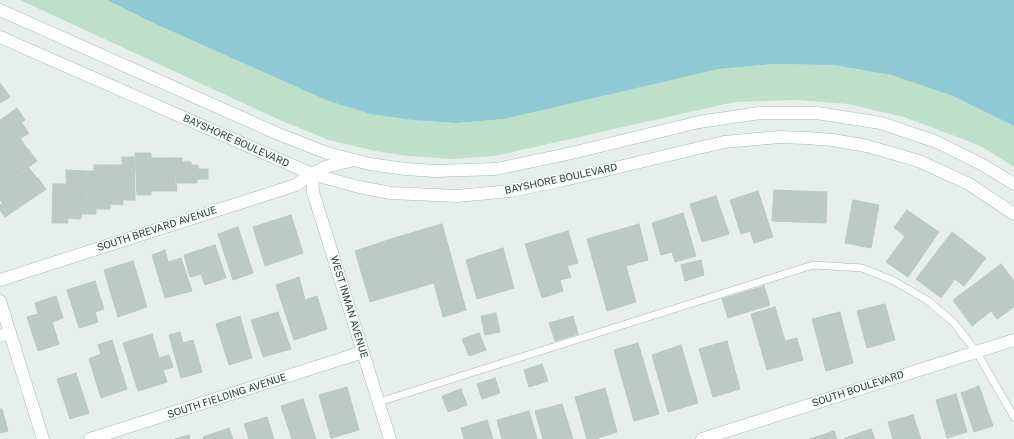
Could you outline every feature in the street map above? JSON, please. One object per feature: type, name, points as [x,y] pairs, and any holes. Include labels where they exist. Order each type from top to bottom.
[{"type":"main road","points":[[0,10],[276,133],[327,153],[353,160],[405,169],[435,171],[496,169],[699,122],[760,113],[817,113],[881,123],[937,142],[983,165],[1014,184]]},
{"type":"main road","name":"BAYSHORE BOULEVARD","points":[[0,37],[312,174],[352,185],[391,192],[424,196],[475,195],[544,185],[724,142],[780,138],[806,138],[833,140],[868,146],[919,161],[969,184],[1014,214]]},
{"type":"main road","name":"SOUTH BREVARD AVENUE","points":[[0,280],[296,185],[312,174],[328,166],[353,160]]},
{"type":"main road","name":"WEST INMAN AVENUE","points":[[312,174],[313,192],[390,439]]},
{"type":"main road","points":[[0,301],[5,335],[43,439]]},
{"type":"main road","name":"SOUTH BOULEVARD","points":[[702,439],[1014,340]]},
{"type":"main road","name":"SOUTH FIELDING AVENUE","points":[[90,439],[363,352]]},
{"type":"lane","points":[[379,402],[813,265],[862,268],[892,280],[927,300],[954,322],[976,352],[1014,417]]},
{"type":"green space","points":[[20,0],[107,0],[151,22],[326,100],[370,114],[412,120],[456,123],[504,119],[719,69],[773,64],[833,65],[891,75],[953,96],[1014,126],[1014,167],[984,148],[904,117],[848,104],[798,100],[734,102],[495,156],[452,159],[408,156],[375,151],[329,140],[282,121]]},
{"type":"water","points":[[107,0],[1014,0],[1014,126],[953,96],[891,75],[833,65],[773,64],[719,69],[504,119],[456,123],[412,120],[370,114],[326,100],[151,22]]},
{"type":"building","points":[[0,83],[10,97],[0,103]]},
{"type":"building","points":[[17,108],[25,120],[0,136],[0,120]]},
{"type":"building","points":[[21,122],[29,133],[0,152],[0,137]]},
{"type":"building","points":[[20,138],[28,150],[0,169],[0,152]]},
{"type":"building","points":[[28,149],[37,161],[0,187],[0,169]]},
{"type":"building","points":[[135,153],[151,153],[151,195],[137,195]]},
{"type":"building","points":[[122,157],[134,157],[135,200],[123,200]]},
{"type":"building","points":[[151,158],[174,158],[177,191],[151,191]]},
{"type":"building","points":[[174,158],[182,158],[182,162],[191,162],[191,165],[198,165],[198,169],[208,169],[208,179],[197,179],[197,183],[175,183]]},
{"type":"building","points":[[94,165],[109,165],[110,209],[96,209]]},
{"type":"building","points":[[109,165],[122,165],[123,205],[110,204]]},
{"type":"building","points":[[29,168],[37,178],[2,203],[0,200],[0,188]]},
{"type":"building","points":[[66,170],[82,171],[81,219],[68,218]]},
{"type":"building","points":[[82,171],[94,171],[96,214],[81,214]]},
{"type":"building","points":[[38,178],[46,189],[5,217],[0,210],[0,205]]},
{"type":"building","points":[[53,184],[66,184],[68,223],[52,223]]},
{"type":"building","points":[[774,190],[827,192],[826,223],[772,221]]},
{"type":"building","points":[[758,191],[773,237],[754,243],[750,231],[741,234],[730,200]]},
{"type":"building","points":[[716,196],[729,234],[702,242],[690,204]]},
{"type":"building","points":[[853,200],[879,205],[871,248],[845,243]]},
{"type":"building","points":[[907,210],[939,232],[908,277],[886,262],[905,236],[894,228]]},
{"type":"building","points":[[683,213],[696,256],[675,262],[672,252],[661,255],[652,223]]},
{"type":"building","points":[[291,215],[303,253],[265,266],[253,227]]},
{"type":"building","points":[[442,224],[466,310],[443,317],[434,283],[410,290],[394,238]]},
{"type":"building","points":[[639,224],[648,260],[626,266],[636,302],[607,311],[587,239]]},
{"type":"building","points":[[238,227],[253,273],[233,280],[218,234]]},
{"type":"building","points":[[568,231],[578,263],[567,266],[571,277],[560,280],[563,291],[542,298],[525,244]]},
{"type":"building","points":[[952,232],[986,258],[964,286],[955,279],[941,298],[916,279]]},
{"type":"building","points":[[394,238],[410,290],[370,302],[355,251]]},
{"type":"building","points":[[215,245],[226,278],[205,285],[201,274],[190,277],[184,255]]},
{"type":"building","points":[[503,248],[514,288],[477,299],[466,260]]},
{"type":"building","points":[[165,250],[168,262],[181,258],[192,291],[165,298],[152,255]]},
{"type":"building","points":[[701,260],[704,275],[685,281],[681,265]]},
{"type":"building","points":[[133,261],[147,307],[118,317],[104,270]]},
{"type":"building","points":[[1001,264],[1014,281],[1014,307],[997,319],[991,311],[972,326],[953,300]]},
{"type":"building","points":[[299,277],[305,300],[317,296],[327,329],[294,340],[276,285]]},
{"type":"building","points":[[95,281],[104,309],[95,312],[98,322],[79,328],[67,290]]},
{"type":"building","points":[[764,286],[770,305],[728,318],[722,299]]},
{"type":"building","points":[[56,296],[63,318],[52,322],[59,344],[38,351],[27,317],[38,314],[35,303]]},
{"type":"building","points":[[885,304],[895,340],[867,348],[857,311]]},
{"type":"building","points":[[775,307],[785,341],[797,338],[803,360],[767,370],[751,314]]},
{"type":"building","points":[[278,312],[291,349],[263,357],[251,320]]},
{"type":"building","points":[[840,312],[853,363],[826,371],[812,319]]},
{"type":"building","points":[[496,313],[500,332],[485,335],[481,316]]},
{"type":"building","points":[[240,316],[252,358],[229,365],[216,324]]},
{"type":"building","points":[[573,316],[578,334],[555,341],[549,323]]},
{"type":"building","points":[[180,332],[183,343],[193,340],[202,372],[181,378],[169,335]]},
{"type":"building","points":[[479,333],[486,350],[469,356],[462,339]]},
{"type":"building","points":[[152,334],[159,358],[169,355],[173,367],[163,370],[167,382],[138,391],[123,343]]},
{"type":"building","points":[[112,340],[127,389],[101,398],[89,359],[101,354],[98,345]]},
{"type":"building","points":[[727,341],[740,389],[713,397],[699,349]]},
{"type":"building","points":[[638,343],[659,414],[634,421],[614,350]]},
{"type":"building","points":[[681,345],[698,403],[668,412],[652,355]]},
{"type":"building","points":[[542,364],[548,381],[529,387],[524,370]]},
{"type":"building","points":[[76,373],[89,413],[70,419],[57,379]]},
{"type":"building","points":[[495,378],[500,393],[482,399],[477,384]]},
{"type":"building","points":[[979,386],[993,426],[974,432],[961,393]]},
{"type":"building","points":[[347,387],[359,430],[331,438],[319,395]]},
{"type":"building","points":[[605,388],[617,432],[595,439],[587,439],[575,397]]},
{"type":"building","points":[[461,389],[467,405],[448,412],[442,396]]},
{"type":"building","points":[[956,394],[967,432],[947,438],[936,400]]},
{"type":"building","points":[[303,399],[316,439],[292,439],[281,406]]},
{"type":"building","points":[[562,404],[573,439],[543,439],[535,411]]},
{"type":"building","points":[[0,409],[2,409],[8,431],[0,433]]},
{"type":"building","points":[[529,411],[537,439],[502,439],[497,420]]},
{"type":"building","points":[[913,415],[921,439],[893,439],[888,422]]},
{"type":"building","points":[[267,417],[274,439],[249,439],[244,424]]},
{"type":"building","points":[[487,420],[493,439],[464,439],[461,428]]},
{"type":"building","points":[[229,428],[233,439],[204,439],[203,437]]},
{"type":"building","points":[[871,429],[875,439],[845,439],[845,438]]},
{"type":"building","points":[[834,431],[837,439],[810,439]]},
{"type":"building","points":[[189,435],[190,439],[175,439]]}]
